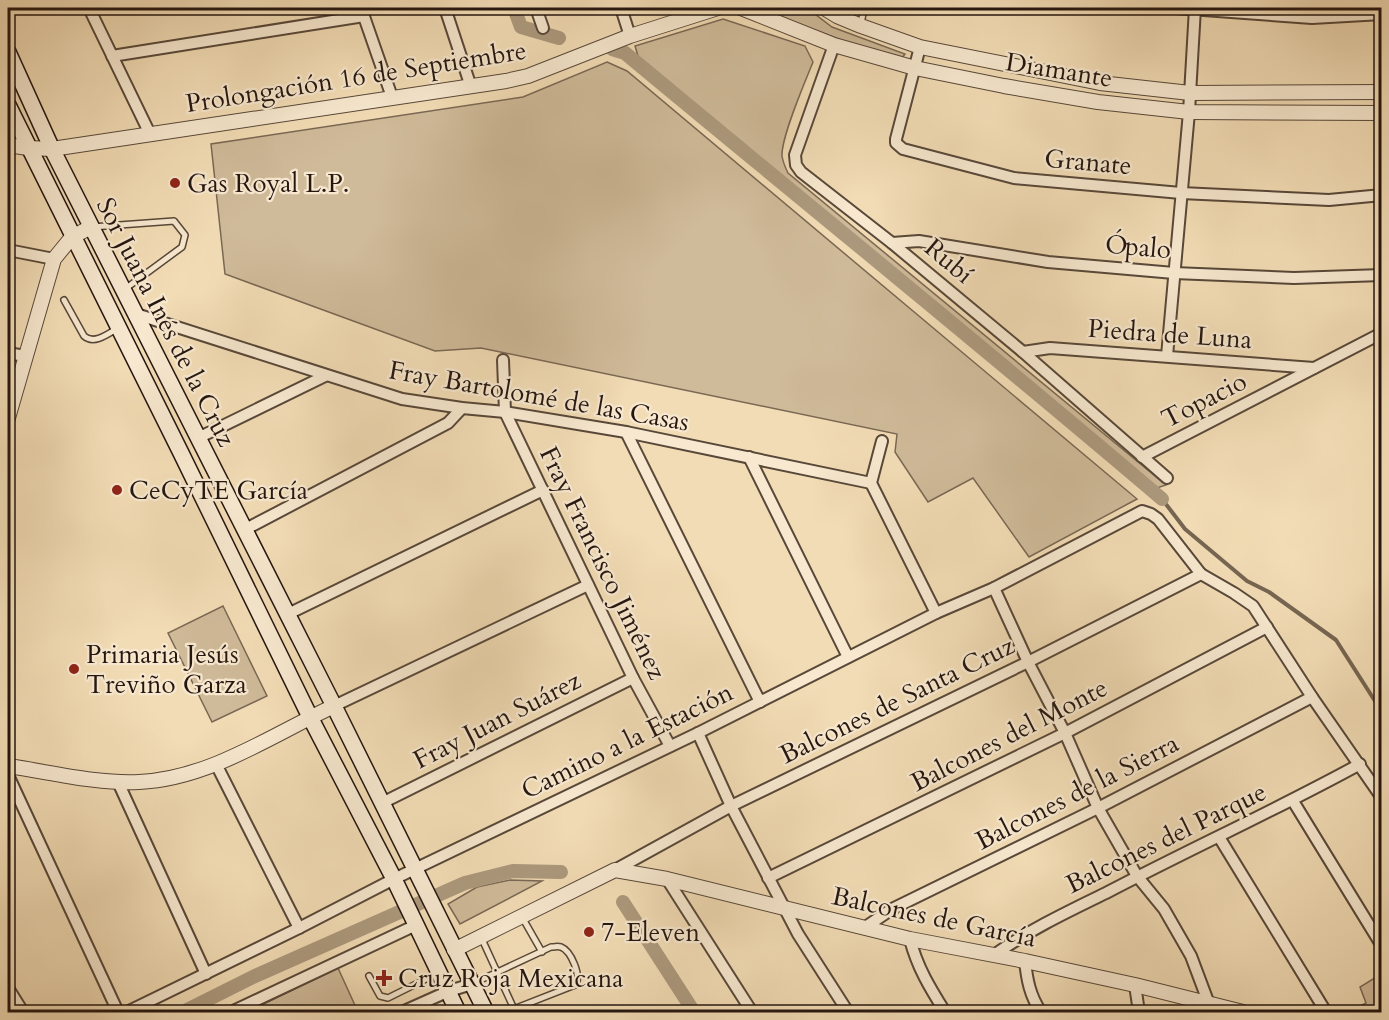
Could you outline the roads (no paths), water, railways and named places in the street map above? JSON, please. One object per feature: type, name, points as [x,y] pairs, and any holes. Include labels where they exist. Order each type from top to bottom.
[{"type":"main road","name":"Sor Juana Inés de la Cruz","points":[[8,52],[52,149],[288,614],[486,1012]]},
{"type":"main road","name":"Sor Juana Inés de la Cruz","points":[[8,105],[309,717],[394,879],[458,1012]]},
{"type":"street","points":[[89,8],[150,134]]},
{"type":"street","points":[[445,8],[471,87]]},
{"type":"street","points":[[536,8],[543,28]]},
{"type":"street","points":[[621,8],[630,36]]},
{"type":"street","name":"Prolongación 16 de Septiembre","points":[[8,145],[52,149],[471,87],[528,76],[630,36],[703,10],[718,8]]},
{"type":"street","name":"Diamante","points":[[741,8],[834,45],[915,68],[1098,102],[1189,112],[1382,113]]},
{"type":"street","name":"Diamante","points":[[824,8],[861,26],[920,47],[1100,83],[1190,93],[1382,92]]},
{"type":"street","points":[[1176,8],[1312,18],[1382,14]]},
{"type":"street","points":[[1167,356],[1189,112],[1195,8]]},
{"type":"street","points":[[112,56],[362,12],[392,97]]},
{"type":"street","name":"Rubí","points":[[834,45],[795,154],[796,165],[801,172],[892,243],[1023,352],[1167,478]]},
{"type":"street","name":"Granate","points":[[920,47],[896,139],[896,143],[903,149],[1014,178],[1181,193],[1329,200],[1382,195]]},
{"type":"street","points":[[8,417],[54,259],[72,237],[91,227]]},
{"type":"street","name":"Ópalo","points":[[892,243],[919,241],[1048,262],[1174,273],[1294,278],[1382,275]]},
{"type":"street","points":[[8,250],[54,259]]},
{"type":"street","name":"Fray Bartolomé de las Casas","points":[[136,314],[402,399],[505,412],[626,432],[871,483]]},
{"type":"street","name":"Topacio","points":[[1142,458],[1382,333]]},
{"type":"street","name":"Piedra de Luna","points":[[1023,352],[1050,348],[1314,368]]},
{"type":"street","points":[[8,353],[25,356]]},
{"type":"street","name":"Fray Francisco Jiménez","points":[[503,360],[505,412],[633,678],[670,746]]},
{"type":"street","points":[[198,438],[325,376]]},
{"type":"street","points":[[244,530],[448,423],[462,408]]},
{"type":"street","points":[[626,432],[760,702]]},
{"type":"street","points":[[882,441],[871,483],[936,613]]},
{"type":"street","points":[[749,457],[848,657]]},
{"type":"street","points":[[288,614],[543,490]]},
{"type":"street","name":"Camino a la Estación","points":[[127,1012],[394,879],[416,875],[936,613],[994,588],[1142,511],[1158,519],[1201,574]]},
{"type":"street","points":[[1201,574],[1234,592],[1253,606],[1311,697],[1382,798]]},
{"type":"street","name":"Balcones de Santa Cruz","points":[[615,870],[731,806],[1028,662],[1201,574]]},
{"type":"street","points":[[8,766],[118,782],[157,781],[184,775],[216,764],[309,717],[588,585]]},
{"type":"street","points":[[994,588],[1028,662],[1065,733],[1098,808],[1137,876],[1164,909],[1191,956],[1209,1004]]},
{"type":"street","name":"Balcones del Monte","points":[[768,878],[1065,733],[1267,627]]},
{"type":"street","name":"Fray Juan Suárez","points":[[381,803],[633,678]]},
{"type":"street","name":"Balcones de la Sierra","points":[[864,928],[892,909],[1098,808],[1311,697]]},
{"type":"street","points":[[698,733],[731,806],[785,910],[848,1012]]},
{"type":"street","points":[[216,764],[299,928]]},
{"type":"street","name":"Balcones del Parque","points":[[994,955],[1022,935],[1137,876],[1293,801],[1360,764]]},
{"type":"street","points":[[8,776],[118,1012]]},
{"type":"street","points":[[118,782],[206,974]]},
{"type":"street","points":[[1293,801],[1382,946]]},
{"type":"street","points":[[1219,837],[1326,1012]]},
{"type":"street","points":[[454,950],[615,870]]},
{"type":"street","name":"Balcones de García","points":[[615,870],[667,879],[785,910],[910,939],[1135,985],[1236,1012]]},
{"type":"street","points":[[667,879],[752,1012]]},
{"type":"street","points":[[231,1012],[415,923]]},
{"type":"street","points":[[910,939],[922,975],[945,1012]]},
{"type":"street","points":[[1025,961],[1027,983],[1041,1012]]},
{"type":"street","points":[[402,1012],[449,991],[472,984]]},
{"type":"street","points":[[1135,985],[1138,1012]]},
{"type":"street","points":[[8,988],[22,1012]]},
{"type":"lane","points":[[861,26],[864,8]]},
{"type":"lane","points":[[91,227],[174,221],[185,235],[182,247],[123,290]]},
{"type":"lane","points":[[64,300],[88,340],[94,340],[118,328]]},
{"type":"lane","points":[[521,917],[542,952]]},
{"type":"lane","points":[[481,937],[514,1009]]},
{"type":"lane","points":[[472,984],[542,952],[558,946],[564,949],[579,974],[575,985],[506,1012]]},
{"type":"lane","points":[[369,976],[380,996],[388,998],[439,972]]},
{"type":"waterway","points":[[514,8],[521,27],[559,38]]},
{"type":"waterway","points":[[612,49],[625,53],[1162,499]]},
{"type":"waterway","points":[[1162,499],[1185,529],[1247,581],[1269,592],[1336,640],[1382,712]]},
{"type":"waterway","points":[[183,1012],[255,976],[465,883],[513,871],[561,872]]},
{"type":"waterway","points":[[623,902],[694,1012]]},
{"type":"place","name":"Gas Royal L.P.","points":[[175,183]]},
{"type":"place","name":"CeCyTE García","points":[[117,490]]},
{"type":"place","name":"Primaria Jesús Treviño Garza","points":[[74,669]]},
{"type":"place","name":"7-Eleven","points":[[589,932]]},
{"type":"place","name":"Cruz Roja Mexicana","points":[[384,978]]}]
